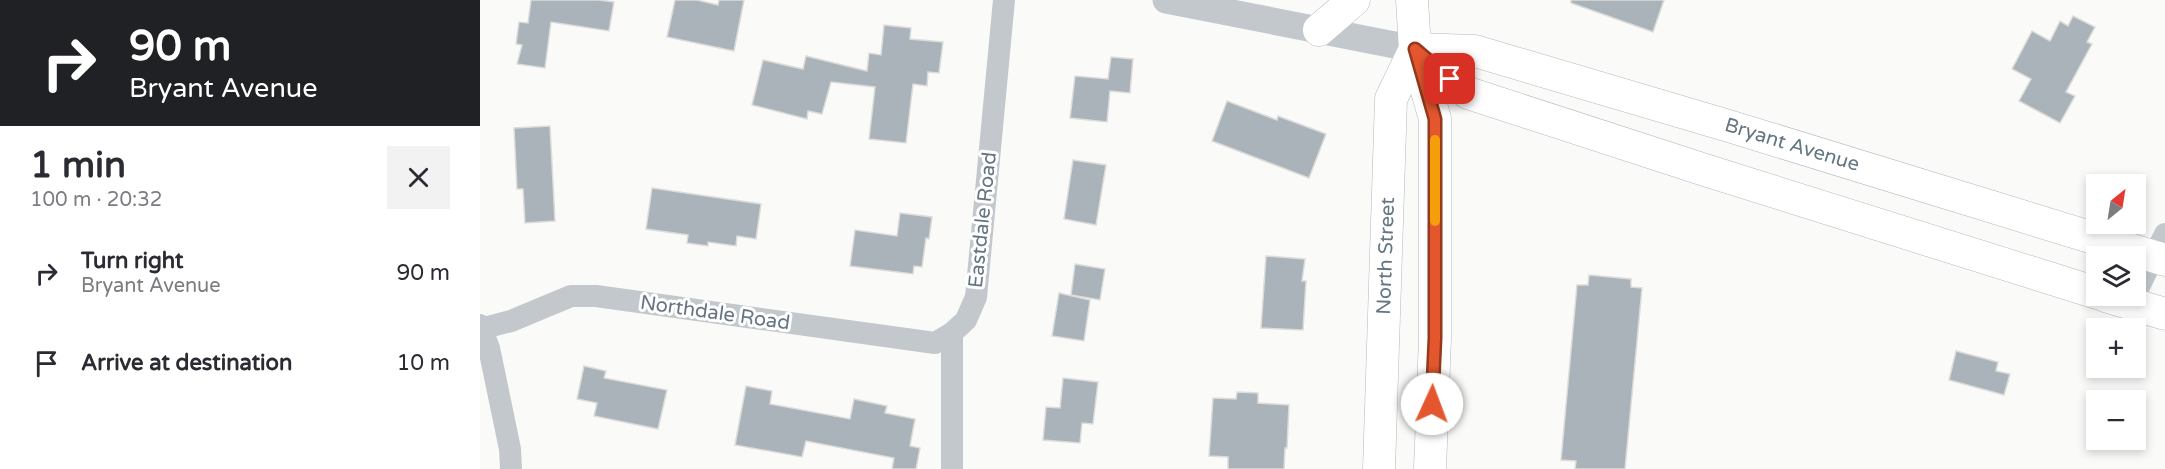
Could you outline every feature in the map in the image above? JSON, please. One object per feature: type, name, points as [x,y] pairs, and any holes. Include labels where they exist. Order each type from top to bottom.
[{"type":"main road","points":[[1319,30],[1354,0]]},
{"type":"main road","name":"North Street","points":[[1412,0],[1415,49],[1435,119],[1435,338],[1430,469]]},
{"type":"main road","name":"North Street","points":[[1379,469],[1391,99],[1415,49]]},
{"type":"main road","name":"Bryant Avenue","points":[[1415,49],[1475,51],[2161,250]]},
{"type":"main road","name":"Bryant Avenue","points":[[1415,49],[1468,93],[2086,290]]},
{"type":"main road","points":[[2146,306],[2165,314]]},
{"type":"street","name":"Eastdale Road","points":[[952,333],[966,320],[976,297],[1004,0]]},
{"type":"street","name":"Bryant Avenue","points":[[1166,0],[1415,49]]},
{"type":"street","points":[[2146,271],[2161,250]]},
{"type":"street","name":"Northdale Road","points":[[480,327],[511,321],[571,296],[596,296],[935,343],[952,333]]},
{"type":"street","points":[[480,327],[492,359],[510,449],[511,469]]},
{"type":"street","points":[[952,333],[952,469]]},
{"type":"building","points":[[531,0],[614,2],[609,31],[551,22],[545,68],[517,64],[522,45],[516,44],[519,22],[528,23]]},
{"type":"building","points":[[675,0],[697,0],[718,5],[719,0],[744,0],[734,51],[667,37]]},
{"type":"building","points":[[1571,0],[1664,0],[1653,32],[1571,3]]},
{"type":"building","points":[[2073,16],[2095,27],[2087,42],[2092,44],[2066,92],[2075,96],[2060,123],[2019,101],[2031,79],[2012,69],[2032,31],[2050,41],[2060,21],[2068,26]]},
{"type":"building","points":[[884,25],[911,28],[910,39],[943,42],[939,73],[928,72],[927,86],[913,84],[906,143],[869,139],[875,87],[831,82],[822,114],[808,111],[807,119],[752,105],[763,60],[803,69],[806,56],[867,71],[869,53],[881,55]]},
{"type":"building","points":[[1111,57],[1133,59],[1130,93],[1110,91],[1107,122],[1070,118],[1075,76],[1108,79]]},
{"type":"building","points":[[1227,101],[1277,120],[1278,116],[1326,134],[1309,178],[1212,141]]},
{"type":"building","points":[[550,126],[555,221],[525,223],[523,189],[517,189],[514,128]]},
{"type":"building","points":[[1073,160],[1106,165],[1096,225],[1064,219]]},
{"type":"building","points":[[652,188],[761,204],[756,239],[737,236],[736,246],[708,242],[708,246],[687,243],[688,235],[646,229]]},
{"type":"building","points":[[900,213],[932,217],[922,267],[914,266],[913,274],[850,266],[855,230],[897,236]]},
{"type":"building","points":[[1266,256],[1305,259],[1302,281],[1306,281],[1303,330],[1261,328]]},
{"type":"building","points":[[1075,264],[1105,269],[1100,300],[1071,295]]},
{"type":"building","points":[[1589,275],[1631,279],[1631,287],[1642,288],[1625,469],[1575,469],[1576,461],[1561,460],[1577,285],[1588,285]]},
{"type":"building","points":[[1059,293],[1090,300],[1084,341],[1052,336]]},
{"type":"building","points":[[1956,351],[1998,362],[1996,371],[2010,374],[2004,395],[1949,380]]},
{"type":"building","points":[[584,366],[606,371],[604,378],[667,390],[658,429],[594,416],[597,403],[577,399]]},
{"type":"building","points":[[1063,378],[1098,382],[1093,424],[1082,423],[1080,443],[1043,440],[1046,407],[1060,408]]},
{"type":"building","points":[[746,386],[772,391],[770,404],[850,419],[854,399],[887,406],[885,413],[915,419],[910,446],[920,448],[916,469],[892,469],[894,458],[806,441],[802,457],[735,445]]},
{"type":"building","points":[[1237,392],[1258,393],[1258,403],[1289,405],[1284,469],[1228,469],[1228,457],[1209,456],[1213,398],[1236,399]]},
{"type":"slow traffic","points":[[1435,140],[1435,221]]},
{"type":"route","points":[[1432,404],[1435,338],[1435,119],[1415,49],[1450,79]]}]
